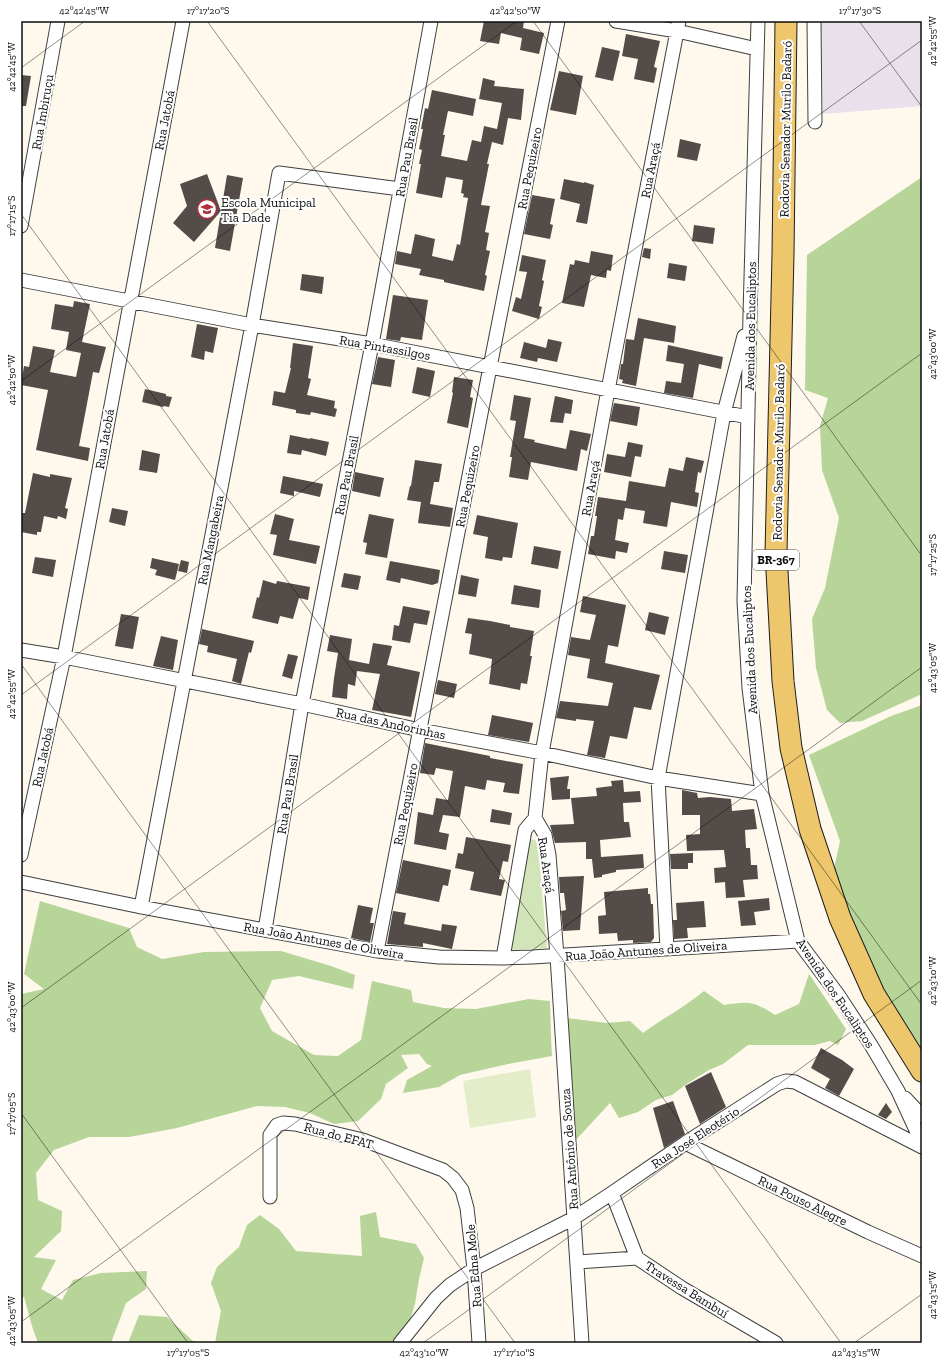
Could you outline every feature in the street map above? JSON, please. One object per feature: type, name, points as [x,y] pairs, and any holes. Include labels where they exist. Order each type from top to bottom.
[{"type":"main road","name":"Rodovia Senador Murilo Badaró","points":[[786,21],[783,254],[776,553],[783,682],[789,733],[791,748],[810,829],[840,918],[874,994],[922,1071]]},
{"type":"street","name":"Rua Imbiruçu","points":[[21,226],[58,21]]},
{"type":"street","name":"Rua Jatobá","points":[[21,855],[64,657],[182,21]]},
{"type":"street","name":"Rua Pau Brasil","points":[[265,930],[302,704],[372,344],[431,21]]},
{"type":"street","name":"Rua Pequizeiro","points":[[377,951],[558,21]]},
{"type":"street","points":[[616,21],[678,26],[757,49]]},
{"type":"street","name":"Avenida dos Eucaliptos","points":[[758,21],[744,601],[749,688],[762,794],[798,941],[839,996],[871,1044],[898,1091],[922,1142]]},
{"type":"street","points":[[814,21],[815,122]]},
{"type":"street","name":"Rua Araçá","points":[[557,956],[549,855],[545,835],[535,818],[542,753],[608,390],[678,26]]},
{"type":"street","name":"Rua Mangabeira","points":[[141,907],[183,680],[252,325],[279,173],[400,189]]},
{"type":"street","name":"Rua Pintassilgos","points":[[21,280],[131,300],[252,325],[372,344],[748,417]]},
{"type":"street","points":[[667,949],[658,778],[724,413],[750,315]]},
{"type":"street","name":"Rua das Andorinhas","points":[[21,650],[183,680],[658,778],[762,794]]},
{"type":"street","points":[[503,958],[525,830],[535,818]]},
{"type":"street","name":"Rua João Antunes de Oliveira","points":[[21,882],[141,907],[377,951],[439,957],[503,958],[557,956],[798,941]]},
{"type":"street","name":"Rua Antônio de Souza","points":[[557,956],[582,1343]]},
{"type":"street","name":"Rua José Eleotério","points":[[400,1343],[436,1298],[450,1285],[474,1269],[574,1218],[684,1142],[777,1084],[786,1081],[795,1082],[922,1147]]},
{"type":"street","points":[[898,1091],[922,1116]]},
{"type":"street","name":"Rua do EFAT","points":[[270,1197],[270,1135],[277,1125],[283,1123],[295,1124],[363,1140],[443,1170],[453,1178],[462,1190]]},
{"type":"street","name":"Rua Pouso Alegre","points":[[684,1142],[868,1232],[922,1256]]},
{"type":"street","name":"Rua Edna Mole","points":[[462,1190],[467,1208],[474,1269],[479,1343]]},
{"type":"street","name":"Travessa Bambuí","points":[[612,1193],[637,1258],[682,1288],[776,1343]]},
{"type":"street","points":[[576,1262],[637,1258]]},
{"type":"shaded area","points":[[821,21],[922,21],[922,106],[823,114]]},
{"type":"green space","points":[[922,177],[922,694],[862,721],[840,723],[827,710],[816,668],[812,619],[825,588],[839,518],[822,470],[820,426],[828,398],[805,390],[807,255]]},
{"type":"green space","points":[[922,705],[922,1056],[909,1030],[878,980],[832,878],[840,841],[809,755],[891,716]]},
{"type":"green space","points":[[530,839],[535,840],[538,845],[547,948],[508,950]]},
{"type":"green space","points":[[40,901],[129,928],[137,947],[162,959],[204,952],[281,951],[355,975],[353,989],[299,976],[272,980],[260,1008],[272,1031],[314,1055],[338,1056],[361,1040],[372,981],[411,990],[413,1002],[444,1008],[476,1009],[529,999],[550,1001],[552,1056],[460,1075],[439,1087],[403,1093],[407,1080],[432,1066],[427,1064],[419,1054],[401,1055],[408,1068],[386,1084],[381,1099],[358,1121],[334,1124],[310,1113],[285,1107],[257,1106],[177,1128],[129,1137],[89,1137],[54,1150],[36,1173],[38,1200],[62,1211],[61,1231],[34,1257],[56,1260],[41,1289],[62,1300],[73,1280],[101,1273],[147,1271],[146,1289],[126,1303],[111,1343],[38,1343],[24,1297],[21,1298],[21,994],[44,989],[24,974]]},
{"type":"green space","points":[[809,974],[846,1029],[838,1045],[830,1041],[815,1045],[748,1045],[723,1064],[709,1070],[672,1095],[656,1100],[638,1112],[619,1118],[610,1103],[573,1143],[567,1018],[607,1023],[630,1021],[643,1033],[704,991],[724,1005],[751,1003],[775,1015],[799,1004]]},
{"type":"green space","points":[[530,1069],[536,1117],[470,1128],[463,1081]]},
{"type":"green space","points":[[376,1212],[380,1237],[416,1244],[424,1258],[415,1304],[410,1320],[394,1343],[215,1343],[221,1311],[211,1283],[217,1267],[239,1247],[247,1225],[260,1215],[279,1229],[296,1251],[362,1256],[360,1216]]},
{"type":"green space","points":[[139,1315],[167,1317],[193,1341],[201,1343],[128,1343]]},
{"type":"building","points":[[484,21],[524,21],[523,28],[544,33],[539,54],[520,50],[522,38],[501,33],[499,44],[480,41]]},
{"type":"building","points":[[626,34],[660,41],[654,67],[657,68],[654,83],[634,79],[638,59],[622,56]]},
{"type":"building","points":[[602,47],[620,51],[613,81],[595,77]]},
{"type":"building","points":[[559,71],[583,76],[576,115],[550,110]]},
{"type":"building","points":[[21,75],[31,76],[26,106],[21,106]]},
{"type":"building","points":[[483,78],[495,81],[494,86],[524,89],[521,120],[508,118],[503,145],[492,142],[487,164],[489,164],[481,205],[490,206],[485,232],[489,233],[486,250],[490,251],[485,275],[487,276],[484,291],[419,275],[421,269],[395,264],[397,251],[411,254],[415,234],[435,239],[432,256],[453,261],[457,244],[460,245],[468,198],[463,197],[464,194],[461,193],[463,180],[446,177],[442,198],[416,193],[421,164],[419,164],[422,150],[419,149],[423,129],[421,129],[425,108],[428,109],[432,90],[476,99],[473,116],[448,111],[443,135],[445,135],[441,156],[467,161],[472,140],[481,142],[484,126],[497,129],[502,103],[479,99]]},
{"type":"building","points":[[680,139],[701,144],[697,161],[677,157]]},
{"type":"building","points":[[207,174],[221,211],[194,242],[173,223],[187,206],[180,184]]},
{"type":"building","points":[[227,175],[243,178],[230,251],[215,248]]},
{"type":"building","points":[[564,179],[594,185],[587,224],[576,222],[580,204],[560,199]]},
{"type":"building","points":[[532,195],[555,199],[550,224],[553,225],[550,239],[524,234]]},
{"type":"building","points":[[694,225],[715,228],[713,244],[692,241]]},
{"type":"building","points":[[644,248],[651,249],[650,259],[642,257]]},
{"type":"building","points":[[591,251],[613,255],[611,271],[607,270],[606,278],[591,275],[584,307],[562,303],[570,264],[574,265],[575,260],[589,263]]},
{"type":"building","points":[[522,255],[546,260],[542,280],[544,281],[539,306],[542,307],[539,319],[512,311],[516,297],[521,299],[527,272],[519,271]]},
{"type":"building","points":[[669,263],[687,266],[685,281],[667,278]]},
{"type":"building","points":[[302,274],[324,277],[322,294],[300,290]]},
{"type":"building","points":[[393,295],[428,300],[422,340],[401,337],[400,341],[386,339]]},
{"type":"building","points":[[74,301],[90,304],[82,342],[106,347],[99,373],[93,372],[79,446],[90,448],[88,461],[36,450],[48,390],[21,385],[24,366],[29,367],[33,346],[55,350],[50,372],[76,377],[81,353],[66,350],[69,332],[51,329],[55,304],[73,307]]},
{"type":"building","points":[[638,318],[676,326],[674,343],[644,338],[636,386],[622,383],[623,380],[619,379],[621,364],[623,364],[626,339],[634,340]]},
{"type":"building","points":[[197,324],[218,328],[213,353],[205,351],[204,360],[191,357]]},
{"type":"building","points":[[548,339],[562,342],[557,362],[538,358],[537,362],[520,358],[524,342],[546,348]]},
{"type":"building","points":[[293,343],[313,346],[308,378],[311,379],[307,395],[335,401],[334,408],[337,409],[335,417],[311,412],[310,415],[296,413],[296,410],[272,405],[274,391],[285,393],[291,368]]},
{"type":"building","points":[[668,345],[723,357],[721,369],[699,364],[693,398],[664,393],[666,381],[681,383],[684,364],[666,361]]},
{"type":"building","points":[[378,357],[395,360],[391,387],[372,384]]},
{"type":"building","points":[[417,367],[435,371],[430,397],[412,393]]},
{"type":"building","points":[[454,377],[473,380],[470,397],[473,398],[468,428],[447,423],[453,393]]},
{"type":"building","points":[[145,389],[172,397],[169,407],[142,402]]},
{"type":"building","points":[[514,395],[531,398],[524,438],[535,440],[534,442],[566,449],[570,430],[591,434],[587,451],[581,449],[577,471],[531,462],[528,480],[509,477],[512,457],[510,457],[516,421],[510,420]]},
{"type":"building","points":[[555,396],[573,400],[571,414],[565,413],[563,423],[550,422]]},
{"type":"building","points":[[614,403],[640,407],[637,426],[610,421]]},
{"type":"building","points":[[290,435],[329,442],[326,456],[302,450],[301,455],[287,453]]},
{"type":"building","points":[[628,442],[643,445],[641,457],[635,456],[631,477],[604,472],[607,454],[625,457]]},
{"type":"building","points":[[142,450],[160,454],[157,473],[139,470]]},
{"type":"building","points":[[686,457],[704,461],[701,473],[698,472],[695,492],[699,493],[697,507],[671,502],[667,527],[643,523],[645,511],[625,508],[623,520],[618,519],[615,540],[629,543],[627,553],[616,551],[615,559],[588,554],[591,536],[594,536],[598,497],[626,501],[629,481],[665,487],[669,468],[683,471]]},
{"type":"building","points":[[415,460],[442,464],[439,482],[434,482],[430,504],[453,508],[450,527],[418,523],[421,502],[407,500]]},
{"type":"building","points":[[355,472],[384,478],[380,497],[352,491]]},
{"type":"building","points":[[33,473],[50,477],[50,474],[72,478],[65,508],[68,509],[66,519],[58,516],[57,519],[44,516],[41,532],[37,532],[37,535],[21,532],[21,513],[25,513]]},
{"type":"building","points":[[283,476],[323,484],[320,497],[294,491],[294,496],[280,493]]},
{"type":"building","points":[[112,508],[128,511],[125,526],[109,522]]},
{"type":"building","points":[[275,514],[294,519],[289,540],[320,546],[316,564],[273,555],[277,535],[270,534]]},
{"type":"building","points":[[369,514],[394,519],[387,558],[365,554],[367,543],[363,542]]},
{"type":"building","points":[[477,515],[518,523],[512,558],[503,557],[502,561],[485,558],[488,537],[473,534]]},
{"type":"building","points":[[534,546],[561,551],[558,569],[531,564]]},
{"type":"building","points":[[664,551],[688,555],[685,573],[661,569]]},
{"type":"building","points":[[35,557],[56,560],[53,577],[32,573]]},
{"type":"building","points":[[152,558],[179,564],[175,580],[155,575],[157,570],[150,568]]},
{"type":"building","points":[[181,560],[189,562],[187,573],[178,571]]},
{"type":"building","points":[[390,561],[440,570],[438,583],[432,585],[401,578],[400,583],[386,580]]},
{"type":"building","points":[[344,573],[361,576],[358,590],[341,587]]},
{"type":"building","points":[[461,575],[479,579],[476,597],[458,594]]},
{"type":"building","points":[[263,580],[276,584],[277,581],[310,587],[308,600],[299,598],[293,619],[280,616],[278,624],[252,618]]},
{"type":"building","points":[[514,585],[541,590],[539,608],[511,604]]},
{"type":"building","points":[[583,596],[626,605],[618,647],[608,645],[605,663],[660,675],[651,710],[634,707],[627,739],[610,736],[605,758],[587,755],[594,721],[576,719],[576,721],[556,718],[560,701],[608,706],[613,683],[587,678],[590,659],[568,655],[571,637],[590,640],[596,615],[580,612]]},
{"type":"building","points":[[403,606],[430,611],[427,625],[414,623],[410,643],[392,640],[394,625],[399,626]]},
{"type":"building","points":[[649,612],[669,617],[665,635],[645,630]]},
{"type":"building","points":[[121,614],[139,617],[133,649],[115,646]]},
{"type":"building","points":[[468,618],[490,621],[510,625],[510,627],[534,631],[530,656],[532,656],[527,684],[521,683],[520,690],[489,684],[492,659],[469,654],[472,634],[465,633]]},
{"type":"building","points":[[202,629],[254,641],[251,653],[249,652],[241,684],[232,681],[237,659],[207,652],[208,646],[199,644]]},
{"type":"building","points":[[330,635],[352,639],[349,660],[369,664],[373,643],[392,646],[387,665],[420,672],[411,717],[372,710],[380,674],[357,671],[355,686],[348,684],[347,699],[332,697],[338,653],[327,651]]},
{"type":"building","points":[[161,636],[178,640],[173,670],[153,666]]},
{"type":"building","points":[[288,654],[298,656],[292,679],[282,676]]},
{"type":"building","points":[[438,680],[457,684],[454,698],[435,694]]},
{"type":"building","points":[[492,715],[533,723],[529,742],[488,735]]},
{"type":"building","points":[[425,743],[523,764],[519,794],[503,792],[505,783],[487,780],[485,790],[465,786],[460,817],[443,815],[439,832],[449,834],[446,850],[414,844],[418,812],[433,815],[436,798],[448,800],[453,771],[436,768],[434,775],[420,773]]},
{"type":"building","points":[[569,776],[567,789],[570,789],[570,799],[552,800],[550,778]]},
{"type":"building","points":[[623,780],[624,792],[640,791],[641,802],[623,803],[624,822],[629,822],[631,837],[600,840],[601,857],[643,854],[644,868],[616,870],[616,872],[594,878],[592,859],[586,859],[586,842],[555,843],[550,825],[574,824],[571,798],[597,796],[596,788],[612,786],[611,781]]},
{"type":"building","points":[[682,790],[697,793],[698,798],[710,797],[731,799],[732,811],[754,809],[757,829],[745,830],[746,848],[750,848],[751,865],[757,865],[758,879],[743,880],[745,897],[726,898],[725,882],[715,883],[714,868],[726,867],[724,850],[687,851],[686,835],[700,834],[700,815],[682,815]]},
{"type":"building","points":[[492,809],[512,813],[510,825],[490,822]]},
{"type":"building","points":[[466,837],[511,845],[508,862],[503,861],[499,879],[505,880],[501,896],[470,890],[474,872],[455,868],[458,853],[463,854]]},
{"type":"building","points":[[693,853],[693,863],[688,863],[688,869],[671,869],[670,854]]},
{"type":"building","points":[[403,860],[451,870],[448,886],[443,885],[439,902],[396,893]]},
{"type":"building","points":[[584,876],[580,930],[563,931],[561,911],[566,910],[564,893],[560,893],[559,877]]},
{"type":"building","points":[[648,888],[651,904],[653,904],[654,938],[651,942],[633,943],[633,940],[618,941],[617,933],[599,934],[598,916],[606,915],[604,892]]},
{"type":"building","points":[[769,898],[770,910],[754,912],[756,925],[741,926],[738,901]]},
{"type":"building","points":[[704,901],[706,927],[687,928],[688,938],[674,939],[673,920],[677,920],[676,903]]},
{"type":"building","points":[[358,905],[373,908],[370,923],[374,923],[370,942],[351,938]]},
{"type":"building","points":[[393,911],[406,913],[404,924],[441,931],[442,924],[457,926],[452,949],[423,943],[423,947],[387,944]]},
{"type":"building","points":[[821,1048],[854,1069],[839,1096],[825,1088],[830,1079],[811,1068]]},
{"type":"building","points":[[711,1072],[726,1107],[700,1124],[685,1086]]},
{"type":"building","points":[[673,1101],[685,1134],[664,1148],[653,1108]]},
{"type":"building","points":[[886,1103],[892,1112],[886,1119],[878,1115]]},
{"type":"place","name":"Escola Municipal Tia Dade","points":[[207,209]]}]
